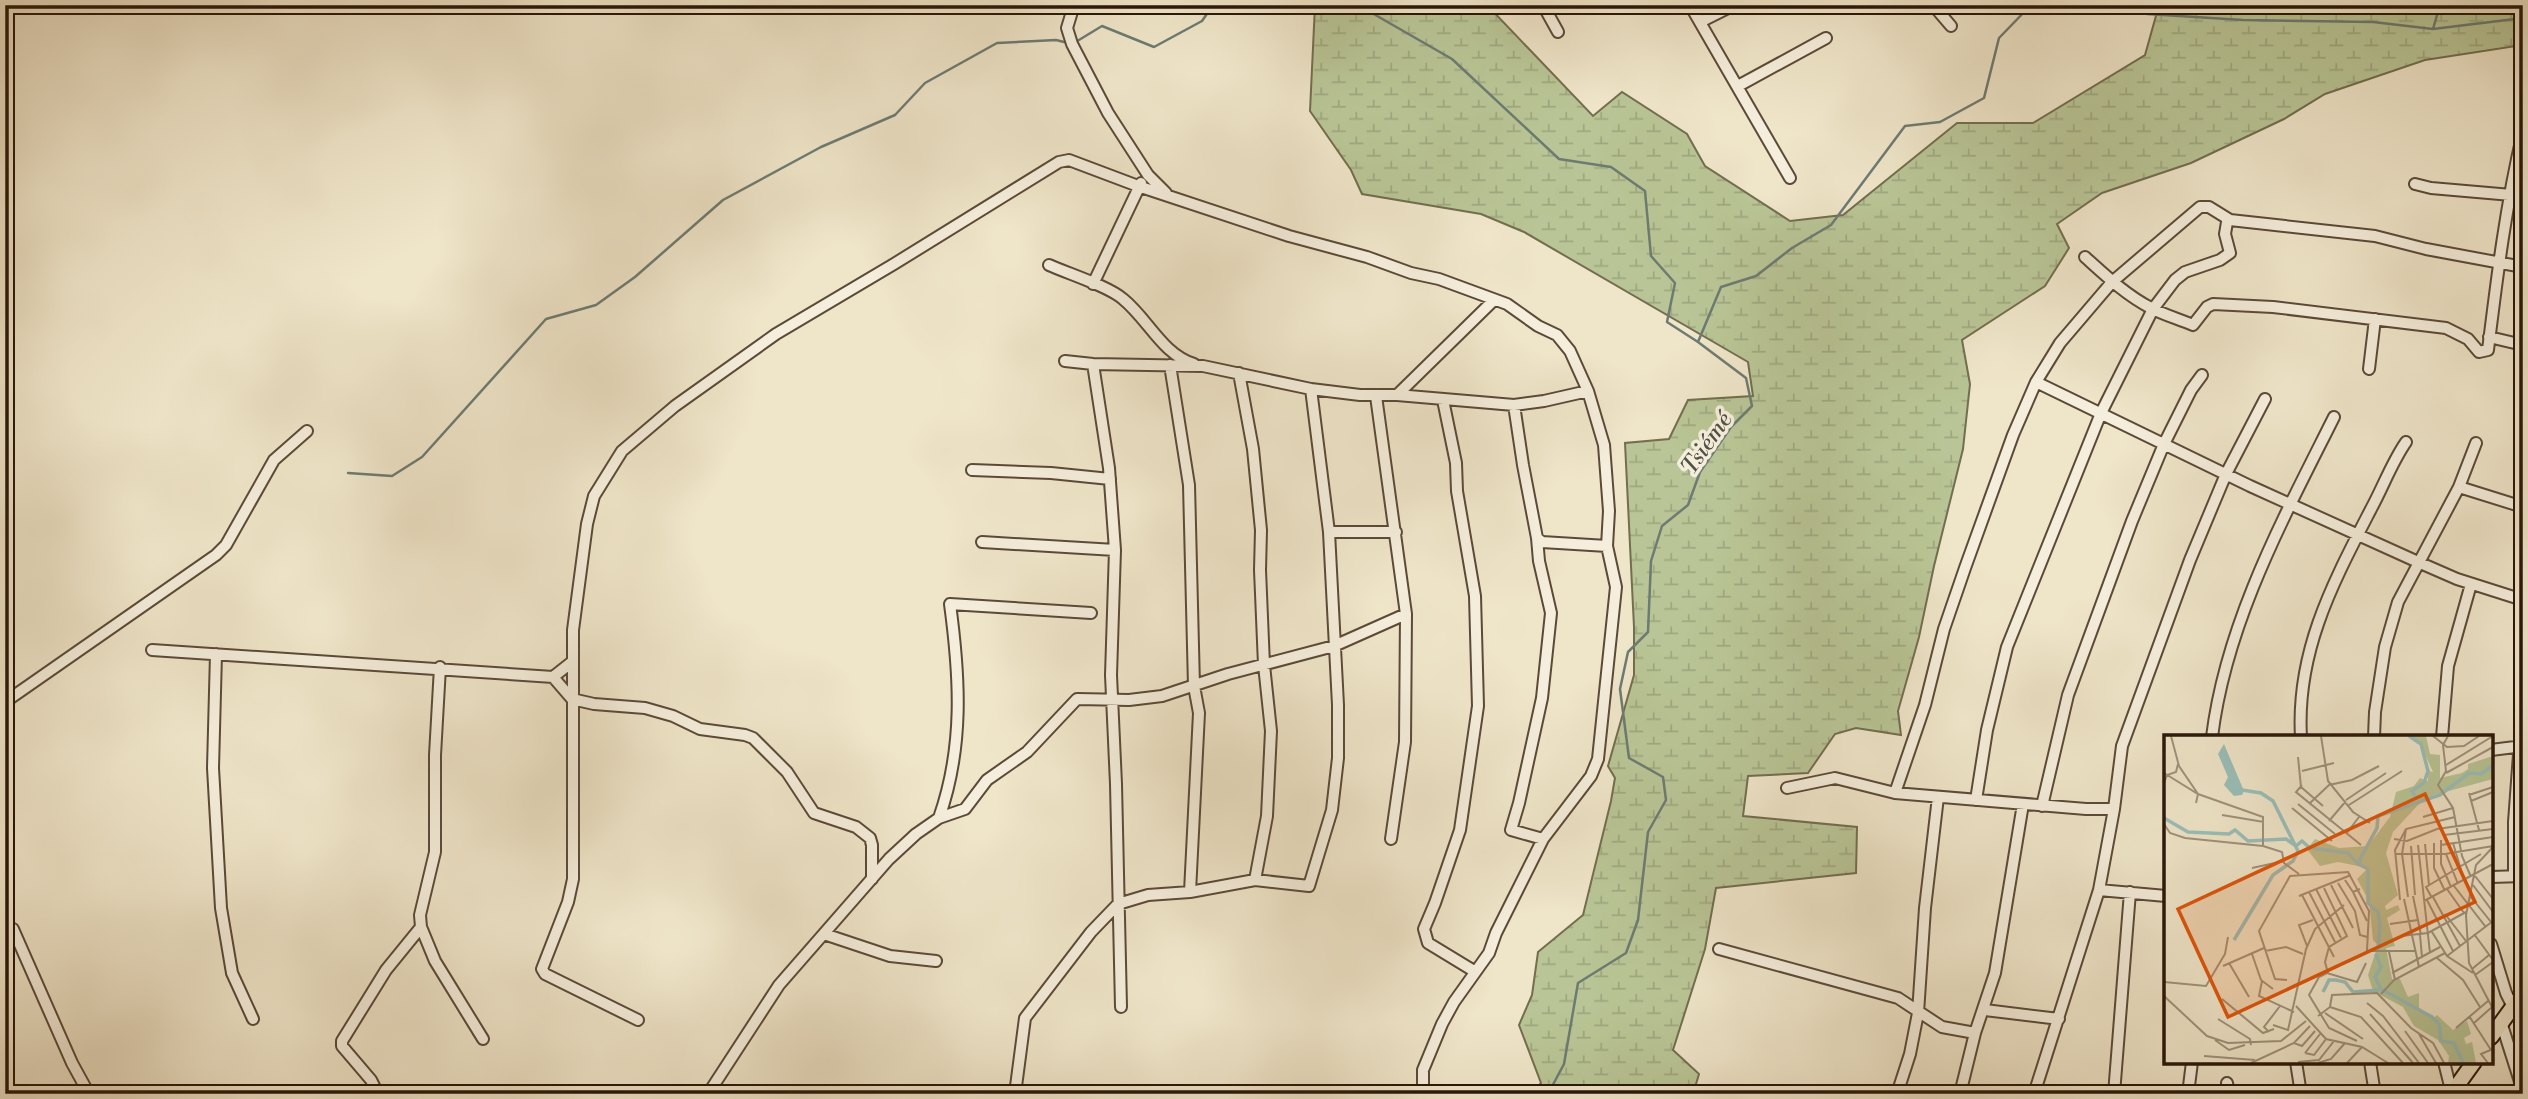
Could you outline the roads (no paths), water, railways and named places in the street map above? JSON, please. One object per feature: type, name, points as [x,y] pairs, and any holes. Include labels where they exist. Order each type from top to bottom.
[{"type":"main road","points":[[2493,1034],[2523,993]]},
{"type":"main road","points":[[2451,1093],[2473,1064]]},
{"type":"street","points":[[1074,5],[1067,27],[1072,44],[1108,113],[1148,175],[1168,195]]},
{"type":"street","points":[[1543,5],[1558,32]]},
{"type":"street","points":[[1690,5],[1790,178]]},
{"type":"street","points":[[1700,22],[1734,5]]},
{"type":"street","points":[[1933,5],[1951,26]]},
{"type":"street","points":[[1738,86],[1826,38]]},
{"type":"street","points":[[2085,257],[2112,282],[2153,309],[2193,325],[2207,307],[2213,304],[2273,307],[2446,328],[2468,339],[2479,352],[2487,350],[2508,195],[2523,132]]},
{"type":"street","points":[[638,1020],[545,974],[542,969],[568,902],[573,879],[573,630],[587,524],[594,496],[622,452],[634,439],[675,406],[776,334],[1059,162],[1075,162],[1138,187],[1289,236],[1439,279],[1507,304],[1538,326],[1557,335],[1570,351],[1588,391],[1604,445],[1609,511],[1606,546],[1616,587],[1598,759],[1591,776],[1543,839],[1496,933],[1489,953],[1454,1002],[1423,1070],[1423,1086],[1427,1094]]},
{"type":"street","points":[[1093,284],[1138,187],[1148,175]]},
{"type":"street","points":[[2415,184],[2431,188],[2523,196]]},
{"type":"street","points":[[1895,793],[1925,705],[1944,629],[2013,435],[2036,382],[2060,343],[2112,282],[2200,207],[2209,207],[2230,220],[2364,234],[2523,267]]},
{"type":"street","points":[[1976,800],[1987,730],[2007,647],[2101,414],[2153,309],[2175,280],[2185,272],[2220,260],[2230,253],[2225,225],[2230,220]]},
{"type":"street","points":[[1049,265],[1124,299],[1167,348],[1187,361],[1203,366],[1311,389],[1514,405],[1588,391]]},
{"type":"street","points":[[1396,395],[1494,300]]},
{"type":"street","points":[[2369,369],[2375,320]]},
{"type":"street","points":[[2489,337],[2523,345]]},
{"type":"street","points":[[1065,361],[1203,366]]},
{"type":"street","points":[[1093,364],[1110,479],[1115,550],[1111,675],[1121,1007]]},
{"type":"street","points":[[1170,365],[1189,485],[1194,685],[1199,713],[1190,892]]},
{"type":"street","points":[[1239,373],[1253,449],[1261,530],[1264,665],[1271,730],[1267,816],[1255,880]]},
{"type":"street","points":[[2042,806],[2068,695],[2132,521],[2164,444],[2191,390],[2202,375]]},
{"type":"street","points":[[2036,382],[2226,474],[2418,562],[2472,584],[2523,600]]},
{"type":"street","points":[[1015,1094],[1025,1018],[1091,932],[1118,904],[1148,895],[1190,892],[1255,880],[1309,886],[1332,810],[1338,758],[1338,705],[1329,532],[1311,389]]},
{"type":"street","points":[[1376,396],[1406,614],[1405,742],[1391,839]]},
{"type":"street","points":[[2034,1094],[2099,890],[2122,746],[2190,560],[2226,474],[2264,399]]},
{"type":"street","points":[[1443,400],[1456,463],[1457,491],[1475,596],[1478,706],[1460,830],[1436,903],[1424,929],[1428,943],[1475,971]]},
{"type":"street","points":[[1514,405],[1539,561],[1552,612],[1542,698],[1511,830],[1543,839]]},
{"type":"street","points":[[2212,735],[2214,717],[2234,636],[2290,504],[2334,417]]},
{"type":"street","points":[[5,702],[216,555],[226,545],[274,460],[307,431]]},
{"type":"street","points":[[2301,735],[2299,704],[2317,624],[2358,535],[2406,442]]},
{"type":"street","points":[[2374,735],[2375,712],[2390,625],[2398,602],[2459,487],[2476,443]]},
{"type":"street","points":[[972,470],[1051,472],[1110,479]]},
{"type":"street","points":[[2459,487],[2523,507]]},
{"type":"street","points":[[1329,532],[1396,532]]},
{"type":"street","points":[[1537,538],[1542,542],[1606,546]]},
{"type":"street","points":[[982,542],[1115,550]]},
{"type":"street","points":[[2442,735],[2448,666],[2472,584]]},
{"type":"street","points":[[939,818],[958,735],[959,688],[950,604],[1091,613]]},
{"type":"street","points":[[708,1094],[779,985],[872,879],[916,834],[939,818],[965,809],[988,780],[1027,752],[1077,699],[1162,696],[1334,646],[1406,614]]},
{"type":"street","points":[[152,650],[440,667],[553,677],[572,662]]},
{"type":"street","points":[[216,654],[213,768],[221,908],[232,973],[253,1019]]},
{"type":"street","points":[[440,667],[435,755],[436,852],[420,915],[421,927],[435,961],[483,1039]]},
{"type":"street","points":[[553,677],[572,699],[594,704],[645,708],[673,716],[700,729],[752,738],[787,772],[814,813],[856,827],[870,838],[872,879]]},
{"type":"street","points":[[2493,877],[2518,876],[2514,822],[2523,700]]},
{"type":"street","points":[[2493,750],[2520,746]]},
{"type":"street","points":[[1787,788],[1835,778],[1895,793],[2042,806],[2114,809]]},
{"type":"street","points":[[1897,1094],[1910,1054],[1918,1013],[1925,908],[1938,797]]},
{"type":"street","points":[[1960,1094],[1975,1033],[1995,973],[2022,804]]},
{"type":"street","points":[[2099,890],[2164,895]]},
{"type":"street","points":[[2113,1094],[2130,892]]},
{"type":"street","points":[[378,1094],[371,1080],[342,1046],[342,1041],[386,970],[421,927]]},
{"type":"street","points":[[13,929],[72,1063],[89,1094]]},
{"type":"street","points":[[824,934],[890,956],[936,961]]},
{"type":"street","points":[[1719,949],[1898,998],[1942,1027],[1975,1033]]},
{"type":"street","points":[[2493,951],[2513,1007]]},
{"type":"street","points":[[1984,1010],[2059,1018]]},
{"type":"street","points":[[2501,1022],[2523,1091]]},
{"type":"street","points":[[2188,1094],[2192,1064]]},
{"type":"street","points":[[2296,1064],[2301,1094]]},
{"type":"street","points":[[2370,1064],[2375,1094]]},
{"type":"street","points":[[2444,1064],[2451,1093]]},
{"type":"waterway","points":[[1074,43],[1102,26],[1154,47],[1202,21],[1213,5]]},
{"type":"waterway","points":[[1358,5],[1452,59],[1559,159],[1611,167],[1645,191],[1651,256],[1675,283],[1667,322],[1698,342]]},
{"type":"waterway","name":"Tsiémé","points":[[1548,1094],[1564,1064],[1578,983],[1626,953],[1638,920],[1648,832],[1666,800],[1663,777],[1629,758],[1620,689],[1628,652],[1648,632],[1651,561],[1662,526],[1688,505],[1700,472],[1731,427],[1752,406],[1746,378],[1698,342],[1721,287],[1756,276],[1792,248],[1831,225],[1905,126],[1940,122],[1984,98],[1999,38],[2031,5]]},
{"type":"waterway","name":"Tsiémé","points":[[2131,5],[2147,14],[2243,20],[2373,22],[2433,29],[2523,18]]},
{"type":"waterway","points":[[2433,29],[2440,5]]},
{"type":"waterway","points":[[348,473],[392,476],[422,457],[546,319],[596,305],[635,277],[723,200],[821,147],[895,115],[925,83],[997,43],[1056,40],[1068,43]]}]
